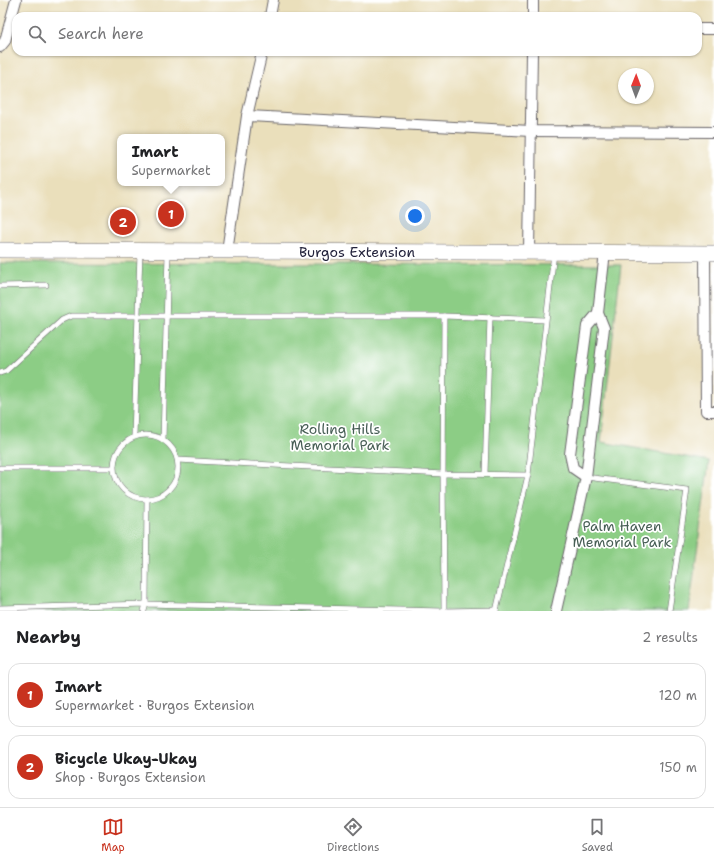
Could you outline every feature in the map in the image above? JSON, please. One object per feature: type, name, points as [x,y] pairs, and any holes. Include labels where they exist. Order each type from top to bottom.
[{"type":"main road","name":"Burgos Extension","points":[[0,250],[709,253]]},
{"type":"street","points":[[13,12],[16,0]]},
{"type":"street","points":[[271,12],[273,0]]},
{"type":"street","points":[[532,12],[533,0]]},
{"type":"street","points":[[0,47],[5,41],[12,15]]},
{"type":"street","points":[[702,29],[714,29]]},
{"type":"street","points":[[227,251],[247,116],[261,56]]},
{"type":"street","points":[[529,252],[532,56]]},
{"type":"street","points":[[247,116],[531,131],[714,132]]},
{"type":"street","points":[[556,611],[586,477],[604,328],[598,313],[605,252]]},
{"type":"street","points":[[709,253],[706,411],[714,411]]},
{"type":"street","points":[[586,477],[573,468],[570,454],[587,326],[598,313]]},
{"type":"lane","points":[[134,436],[140,251]]},
{"type":"lane","points":[[163,440],[168,251]]},
{"type":"lane","points":[[0,608],[146,604],[496,611],[528,475],[545,320],[555,252]]},
{"type":"lane","points":[[0,286],[46,285]]},
{"type":"lane","points":[[0,373],[6,371],[62,320],[71,316],[444,316],[545,320]]},
{"type":"lane","points":[[444,316],[444,611]]},
{"type":"lane","points":[[485,474],[490,317]]},
{"type":"lane","points":[[152,435],[163,440],[173,448],[178,460],[178,472],[173,484],[165,493],[147,500],[128,494],[119,485],[113,468],[119,450],[134,436],[152,435]]},
{"type":"lane","points":[[178,460],[443,474],[528,475]]},
{"type":"lane","points":[[0,468],[113,468]]},
{"type":"lane","points":[[586,477],[687,490],[669,611]]},
{"type":"lane","points":[[144,611],[146,604],[147,500]]},
{"type":"green space","name":"Rolling Hills Memorial Park","points":[[0,263],[621,265],[601,442],[709,461],[689,611],[0,611]]},
{"type":"place","name":"Imart","points":[[171,214]]},
{"type":"place","name":"Bicycle Ukay-Ukay","points":[[123,222]]},
{"type":"park label","name":"Palm Haven Memorial Park","points":[[622,534]]}]
